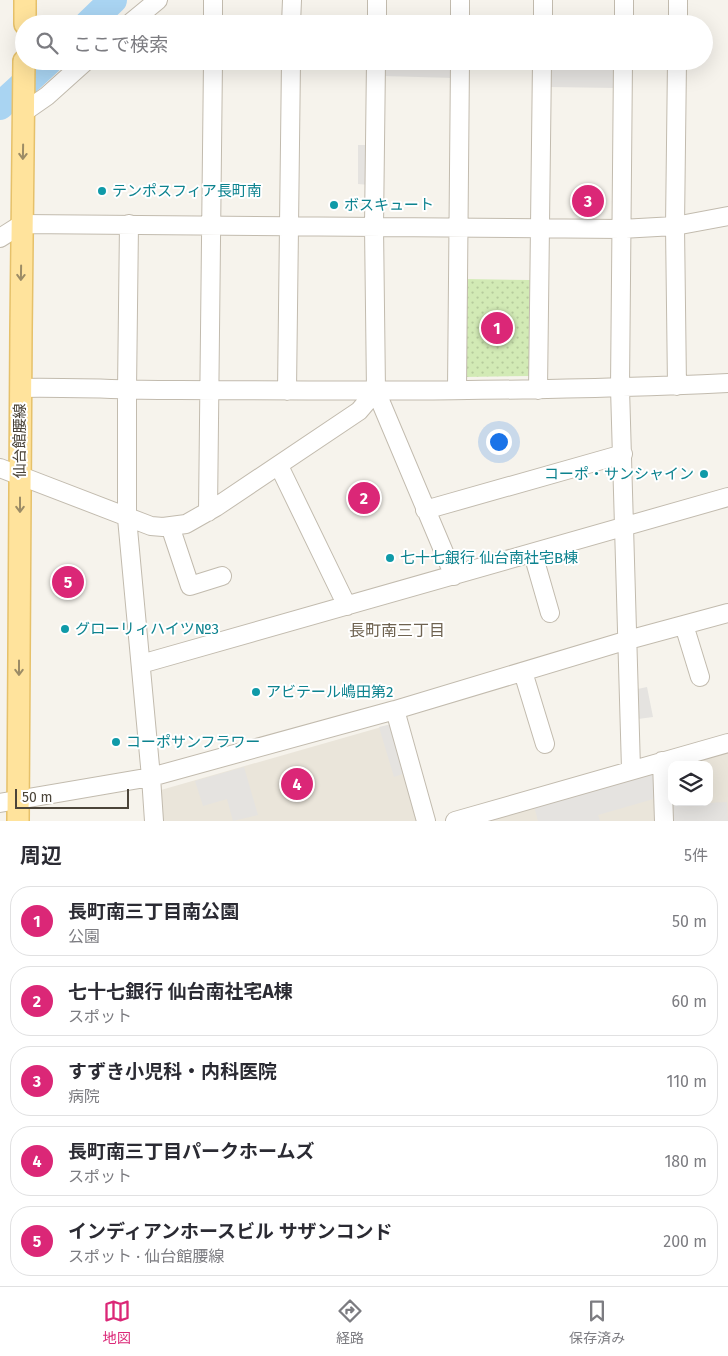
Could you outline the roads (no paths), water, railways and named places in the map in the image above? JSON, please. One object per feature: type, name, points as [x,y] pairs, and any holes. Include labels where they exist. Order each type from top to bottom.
[{"type":"main road","points":[[25,0],[25,15]]},
{"type":"main road","name":"仙台館腰線","points":[[12,808],[20,476],[24,70]]},
{"type":"street","points":[[140,15],[158,0]]},
{"type":"street","points":[[213,15],[214,0]]},
{"type":"street","points":[[291,15],[292,0]]},
{"type":"street","points":[[376,15],[377,0]]},
{"type":"street","points":[[460,0],[460,15]]},
{"type":"street","points":[[543,0],[543,15]]},
{"type":"street","points":[[624,0],[624,15]]},
{"type":"street","points":[[678,0],[678,15]]},
{"type":"street","points":[[24,108],[47,96],[76,70]]},
{"type":"street","points":[[208,512],[213,70]]},
{"type":"street","points":[[287,391],[291,70]]},
{"type":"street","points":[[376,70],[374,226],[376,391],[454,576]]},
{"type":"street","points":[[457,390],[460,70]]},
{"type":"street","points":[[538,390],[542,70]]},
{"type":"street","points":[[624,70],[620,388],[631,770]]},
{"type":"street","points":[[677,70],[675,226],[678,386]]},
{"type":"street","points":[[0,238],[22,224],[621,228],[675,226],[728,216]]},
{"type":"street","points":[[128,224],[127,518],[154,821]]},
{"type":"street","points":[[20,388],[287,391],[538,390],[728,383]]},
{"type":"street","points":[[0,468],[151,526],[186,524],[280,466],[359,411],[376,391]]},
{"type":"street","points":[[425,510],[622,454]]},
{"type":"street","points":[[280,466],[347,606]]},
{"type":"street","points":[[141,664],[728,498]]},
{"type":"street","points":[[170,526],[190,586],[222,576]]},
{"type":"street","points":[[533,554],[550,613]]},
{"type":"street","points":[[12,808],[151,777],[395,710],[628,640],[728,613]]},
{"type":"street","points":[[684,625],[700,677]]},
{"type":"street","points":[[523,672],[545,744]]},
{"type":"street","points":[[395,710],[426,821]]},
{"type":"street","points":[[455,821],[728,743]]},
{"type":"street","points":[[662,762],[664,821]]},
{"type":"waterway","points":[[97,15],[113,0]]},
{"type":"waterway","points":[[0,106],[39,70]]},
{"type":"place","name":"テンポスフィア長町南","points":[[102,191]]},
{"type":"place","name":"すずき小児科・内科医院","points":[[588,201]]},
{"type":"place","name":"ボスキュート","points":[[334,205]]},
{"type":"place","name":"長町南三丁目南公園","points":[[497,328]]},
{"type":"place","name":"コーポ・サンシャイン","points":[[704,474]]},
{"type":"place","name":"七十七銀行 仙台南社宅A棟","points":[[364,498]]},
{"type":"place","name":"七十七銀行 仙台南社宅B棟","points":[[390,558]]},
{"type":"place","name":"インディアンホースビル サザンコンド","points":[[68,582]]},
{"type":"place","name":"グローリィハイツ№3","points":[[65,629]]},
{"type":"place","name":"アビテール嶋田第2","points":[[256,692]]},
{"type":"place","name":"コーポサンフラワー","points":[[116,742]]},
{"type":"place","name":"長町南三丁目パークホームズ","points":[[297,784]]},
{"type":"district","name":"長町南三丁目","points":[[397,630]]}]
